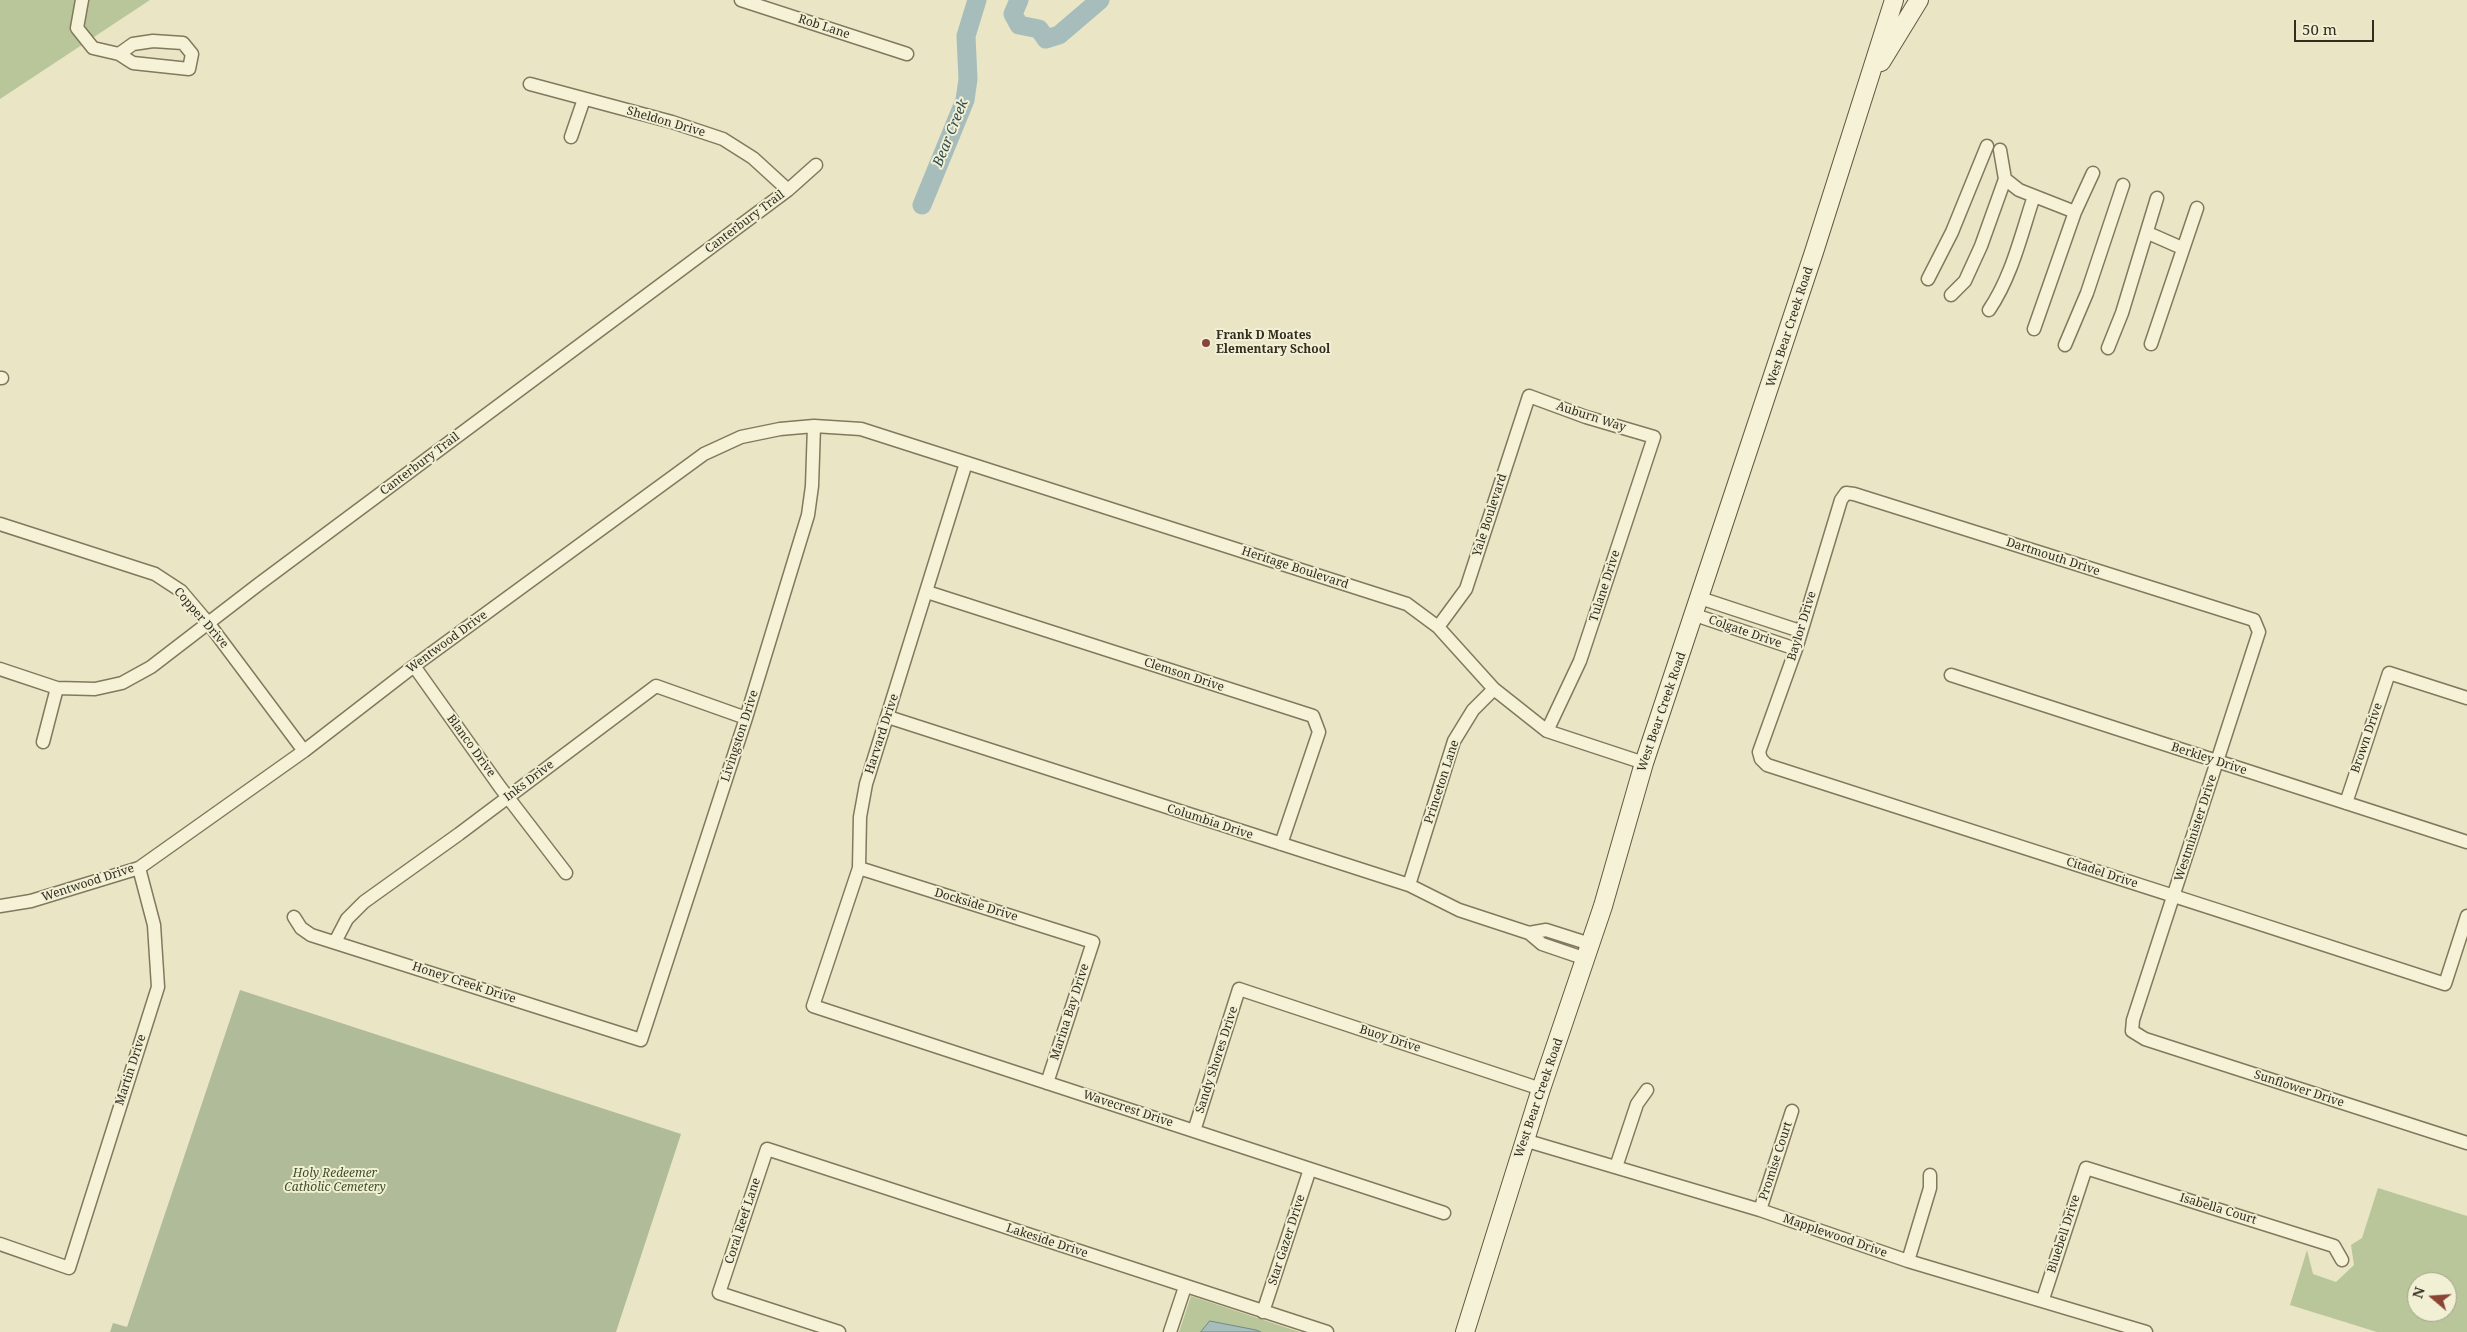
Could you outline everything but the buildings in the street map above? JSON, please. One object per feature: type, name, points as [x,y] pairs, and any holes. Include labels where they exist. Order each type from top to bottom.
[{"type":"main road","name":"West Bear Creek Road","points":[[1465,1332],[1524,1140],[1588,952],[1644,763],[1695,615],[1894,0]]},
{"type":"main road","name":"West Bear Creek Road","points":[[1865,93],[1882,59],[1919,0]]},
{"type":"street","points":[[82,0],[78,28],[93,48],[119,54],[133,63],[189,69],[192,54],[183,43],[153,41],[133,44],[119,54]]},
{"type":"street","name":"Rob Lane","points":[[741,0],[908,54]]},
{"type":"street","name":"Sheldon Drive","points":[[530,84],[672,122],[723,139],[753,158],[788,190]]},
{"type":"street","points":[[570,137],[584,99]]},
{"type":"street","points":[[1928,279],[1952,232],[1987,146]]},
{"type":"street","points":[[1951,296],[1965,281],[1981,246],[2005,179],[2000,150]]},
{"type":"street","name":"Canterbury Trail","points":[[0,669],[57,688],[95,689],[122,684],[151,667],[259,584],[788,190],[816,165]]},
{"type":"street","points":[[2034,329],[2075,212],[2093,173]]},
{"type":"street","points":[[2005,179],[2019,190],[2075,212]]},
{"type":"street","points":[[2065,345],[2087,293],[2123,185]]},
{"type":"street","points":[[1988,310],[1998,296],[2011,267],[2034,196]]},
{"type":"street","points":[[2108,348],[2122,313],[2148,233],[2157,198]]},
{"type":"street","points":[[2151,344],[2197,208]]},
{"type":"street","points":[[2148,233],[2182,248]]},
{"type":"street","name":"Auburn Way","points":[[1528,396],[1586,417],[1654,437]]},
{"type":"street","name":"Yale Boulevard","points":[[1438,627],[1466,589],[1528,396]]},
{"type":"street","name":"Wentwood Drive","points":[[0,906],[31,901],[138,868],[304,751],[414,666],[704,454],[741,437],[814,426],[861,429],[905,443]]},
{"type":"street","name":"Livingston Drive","points":[[641,1040],[746,718],[808,515],[812,486],[814,426]]},
{"type":"street","name":"Tulane Drive","points":[[1547,731],[1580,661],[1654,437]]},
{"type":"street","name":"Heritage Boulevard","points":[[905,443],[1407,604],[1438,627],[1494,689],[1547,731],[1644,763]]},
{"type":"street","name":"Harvard Drive","points":[[812,1006],[859,868],[860,817],[866,784],[966,464]]},
{"type":"street","name":"Dartmouth Drive","points":[[1846,493],[2254,620],[2257,625]]},
{"type":"street","name":"Baylor Drive","points":[[1761,759],[1759,752],[1796,649],[1841,500],[1846,493]]},
{"type":"street","name":"Copper Drive","points":[[0,524],[155,574],[181,591],[209,624],[304,751]]},
{"type":"street","name":"Clemson Drive","points":[[927,592],[1313,716],[1319,732],[1281,844]]},
{"type":"street","name":"Colgate Drive","points":[[1700,598],[1800,631]]},
{"type":"street","name":"Colgate Drive","points":[[1695,615],[1796,649]]},
{"type":"street","name":"Westminister Drive","points":[[2132,1031],[2133,1020],[2259,632],[2257,625]]},
{"type":"street","name":"Blanco Drive","points":[[414,666],[508,797],[566,873]]},
{"type":"street","name":"Brown Drive","points":[[2346,803],[2389,673],[2467,698]]},
{"type":"street","name":"Berkley Drive","points":[[1951,675],[2467,842]]},
{"type":"street","name":"Inks Drive","points":[[335,942],[347,919],[364,902],[656,686],[746,718]]},
{"type":"street","points":[[43,742],[57,688]]},
{"type":"street","name":"Princeton Lane","points":[[1409,885],[1454,741],[1473,710],[1494,689]]},
{"type":"street","name":"Columbia Drive","points":[[888,718],[1409,885],[1459,910],[1530,934],[1546,930],[1588,952]]},
{"type":"street","name":"Citadel Drive","points":[[1761,759],[1767,765],[2445,984],[2467,916]]},
{"type":"street","name":"Martin Drive","points":[[0,1244],[69,1268],[158,987],[154,925],[138,868]]},
{"type":"street","name":"Dockside Drive","points":[[859,868],[1093,942]]},
{"type":"street","name":"Honey Creek Drive","points":[[294,917],[301,928],[311,934],[641,1040]]},
{"type":"street","name":"Marina Bay Drive","points":[[1047,1083],[1093,942]]},
{"type":"street","name":"Buoy Drive","points":[[1239,989],[1541,1089]]},
{"type":"street","name":"Sandy Shores Drive","points":[[1194,1131],[1239,989]]},
{"type":"street","name":"Wavecrest Drive","points":[[812,1006],[1444,1213]]},
{"type":"street","name":"Sunflower Drive","points":[[2132,1031],[2146,1039],[2467,1142]]},
{"type":"street","points":[[1616,1167],[1637,1104],[1647,1090]]},
{"type":"street","name":"Promise Court","points":[[1760,1210],[1792,1111]]},
{"type":"street","name":"Mapplewood Drive","points":[[1524,1140],[1760,1210],[1908,1261],[2043,1299],[2146,1332]]},
{"type":"street","name":"Lakeside Drive","points":[[767,1150],[1327,1332]]},
{"type":"street","name":"Coral Reef Lane","points":[[767,1150],[719,1293],[839,1332]]},
{"type":"street","name":"Isabella Court","points":[[2086,1168],[2334,1246],[2342,1260]]},
{"type":"street","name":"Bluebell Drive","points":[[2043,1299],[2086,1168]]},
{"type":"street","name":"Star Gazer Drive","points":[[1263,1312],[1310,1169]]},
{"type":"street","points":[[1908,1261],[1930,1188],[1930,1175]]},
{"type":"street","points":[[1170,1332],[1185,1287]]},
{"type":"green space","points":[[0,0],[150,0],[0,99]]},
{"type":"green space","name":"Holy Redeemer Catholic Cemetery","points":[[240,990],[681,1134],[616,1332],[110,1332],[113,1323],[127,1327]]},
{"type":"green space","points":[[2378,1188],[2467,1216],[2467,1332],[2377,1332],[2290,1305],[2307,1250],[2313,1274],[2336,1282],[2354,1265],[2351,1245],[2362,1238]]},
{"type":"green space","points":[[1191,1296],[1300,1332],[1179,1332]]},
{"type":"water","points":[[1210,1321],[1256,1330],[1261,1332],[1201,1332]]},
{"type":"waterway","name":"Bear Creek","points":[[922,205],[965,100],[968,79],[966,36],[977,0]]},
{"type":"waterway","name":"Bear Creek","points":[[1019,0],[1013,14],[1019,25],[1039,29],[1046,39],[1059,35],[1100,0]]},
{"type":"place","name":"Frank D Moates Elementary School","points":[[1206,343]]}]
